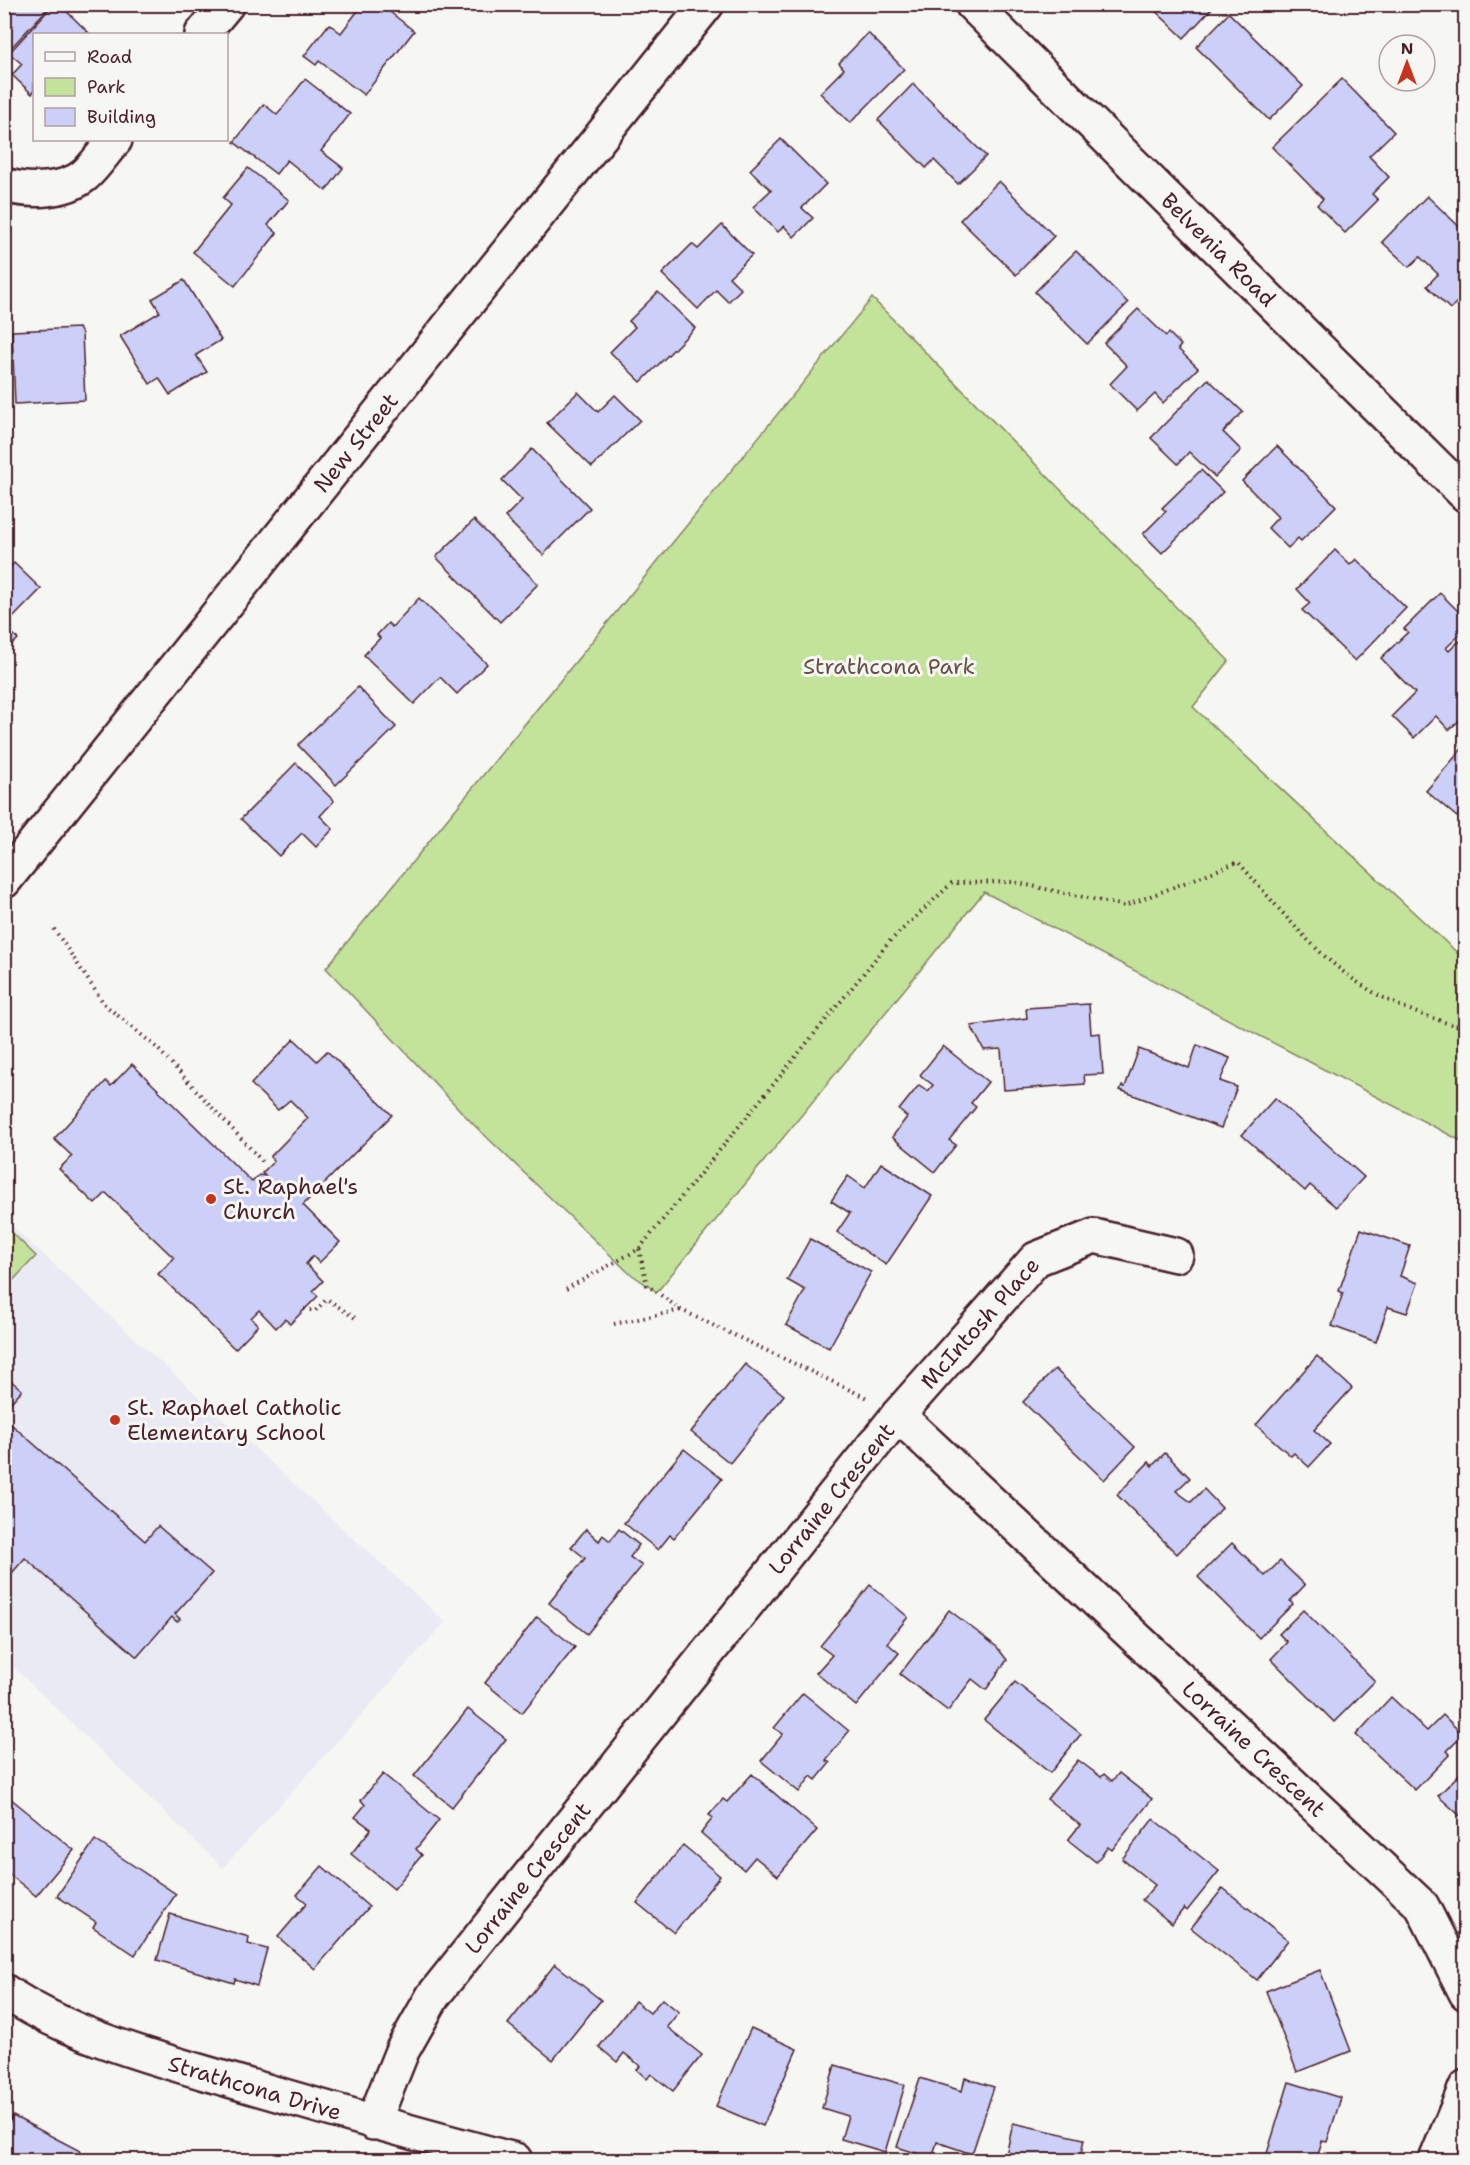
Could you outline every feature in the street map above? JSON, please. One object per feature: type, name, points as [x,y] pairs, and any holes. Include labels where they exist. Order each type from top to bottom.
[{"type":"street","points":[[203,33],[227,4]]},
{"type":"street","name":"New Street","points":[[4,881],[707,4]]},
{"type":"street","name":"Belvenia Road","points":[[972,4],[1466,495]]},
{"type":"street","points":[[4,185],[31,190],[57,187],[84,177],[114,141]]},
{"type":"street","name":"McIntosh Place","points":[[898,1415],[1036,1259],[1094,1236],[1176,1255]]},
{"type":"street","name":"Lorraine Crescent","points":[[373,2123],[402,2051],[433,1996],[898,1415],[1422,1906],[1466,1993]]},
{"type":"street","name":"Strathcona Drive","points":[[4,1991],[32,2010],[118,2047],[373,2123],[515,2160]]},
{"type":"street","points":[[1436,2160],[1466,2087]]},
{"type":"path","points":[[566,1289],[639,1249],[890,941],[952,883],[1013,882],[1125,906],[1238,862],[1335,968],[1364,988],[1411,1011],[1457,1026],[1466,1026]]},
{"type":"path","points":[[54,929],[105,1005],[156,1047],[262,1161]]},
{"type":"path","points":[[639,1249],[647,1285],[681,1310],[898,1415]]},
{"type":"path","points":[[304,1309],[315,1311],[327,1299],[358,1320]]},
{"type":"path","points":[[614,1324],[681,1310]]},
{"type":"shaded area","name":"St. Raphael Catholic Elementary School","points":[[4,1219],[445,1622],[223,1868],[5,1659]]},
{"type":"green space","name":"Strathcona Park","points":[[872,298],[1229,661],[1193,707],[1465,960],[1465,1143],[984,892],[657,1292],[628,1272],[474,1125],[326,968]]},
{"type":"green space","points":[[5,1226],[36,1256],[4,1289]]},
{"type":"building","points":[[4,4],[52,4],[7,52],[4,49]]},
{"type":"building","points":[[54,4],[59,4],[89,33],[33,33],[32,94],[12,75],[22,64],[9,53]]},
{"type":"building","points":[[363,4],[380,4],[414,31],[364,95],[319,61],[316,65],[304,56],[329,24],[341,33]]},
{"type":"building","points":[[1148,4],[1216,4],[1184,38]]},
{"type":"building","points":[[1229,13],[1303,86],[1269,120],[1196,47]]},
{"type":"building","points":[[868,33],[904,69],[850,123],[820,93],[844,69],[839,63]]},
{"type":"building","points":[[305,79],[350,114],[321,151],[343,168],[326,191],[287,160],[276,174],[234,142],[264,104],[277,115]]},
{"type":"building","points":[[1342,79],[1394,132],[1369,156],[1389,177],[1372,194],[1378,200],[1345,233],[1317,205],[1323,199],[1272,147]]},
{"type":"building","points":[[913,84],[986,156],[958,184],[934,160],[926,168],[878,120]]},
{"type":"building","points":[[781,139],[826,184],[802,208],[813,218],[794,237],[784,226],[778,232],[753,207],[771,190],[750,170]]},
{"type":"building","points":[[248,168],[289,200],[268,225],[277,233],[235,286],[193,252],[231,205],[223,198]]},
{"type":"building","points":[[999,181],[1054,236],[1016,275],[960,220]]},
{"type":"building","points":[[1427,196],[1466,233],[1466,293],[1450,309],[1427,286],[1438,274],[1420,257],[1409,267],[1382,242]]},
{"type":"building","points":[[722,225],[752,255],[729,277],[741,289],[728,302],[716,290],[698,309],[662,274],[692,244],[698,249]]},
{"type":"building","points":[[1076,251],[1128,303],[1087,344],[1035,292]]},
{"type":"building","points":[[184,280],[221,340],[196,355],[207,372],[170,395],[159,378],[150,384],[120,336],[160,312],[152,299]]},
{"type":"building","points":[[658,292],[695,328],[641,382],[610,352],[635,327],[629,321]]},
{"type":"building","points":[[1138,309],[1166,336],[1169,333],[1181,345],[1178,349],[1198,368],[1163,403],[1155,394],[1137,411],[1110,384],[1127,366],[1104,343]]},
{"type":"building","points":[[79,328],[82,334],[85,400],[15,404],[12,331]]},
{"type":"building","points":[[1208,379],[1243,412],[1223,432],[1241,450],[1215,477],[1189,452],[1178,464],[1151,438]]},
{"type":"building","points":[[578,392],[598,412],[615,395],[640,420],[592,467],[547,423]]},
{"type":"building","points":[[1277,446],[1336,506],[1301,541],[1298,538],[1288,548],[1268,528],[1278,517],[1242,481]]},
{"type":"building","points":[[532,449],[590,508],[543,555],[505,517],[522,500],[502,480]]},
{"type":"building","points":[[1201,470],[1223,492],[1162,553],[1143,534],[1166,511],[1162,508]]},
{"type":"building","points":[[474,520],[538,584],[500,622],[436,557]]},
{"type":"building","points":[[1335,550],[1350,565],[1356,559],[1406,608],[1355,661],[1302,610],[1310,603],[1297,589]]},
{"type":"building","points":[[14,563],[41,589],[5,626],[18,639],[4,652],[4,573]]},
{"type":"building","points":[[1440,593],[1466,619],[1466,629],[1446,648],[1449,651],[1459,641],[1466,648],[1466,714],[1449,730],[1436,716],[1414,738],[1392,716],[1415,693],[1381,658],[1408,632],[1404,629]]},
{"type":"building","points":[[419,598],[487,664],[457,694],[440,677],[414,704],[364,655],[380,638],[377,635],[388,623],[392,627]]},
{"type":"building","points":[[358,687],[396,727],[336,785],[298,745]]},
{"type":"building","points":[[1466,744],[1466,807],[1457,817],[1426,791]]},
{"type":"building","points":[[296,763],[334,801],[320,816],[333,829],[316,847],[302,833],[279,856],[241,819]]},
{"type":"building","points":[[1089,1004],[1091,1034],[1100,1033],[1103,1074],[1084,1075],[1085,1084],[1004,1090],[1001,1049],[984,1050],[971,1026],[1027,1018],[1026,1008]]},
{"type":"building","name":"St. Raphael's Church","points":[[294,1039],[317,1061],[327,1051],[392,1115],[303,1205],[340,1242],[319,1263],[313,1256],[306,1264],[323,1281],[313,1291],[318,1296],[290,1324],[285,1319],[276,1328],[259,1310],[251,1318],[258,1325],[235,1349],[158,1274],[174,1258],[106,1193],[95,1204],[59,1169],[72,1156],[54,1139],[106,1081],[111,1086],[132,1064],[252,1182],[259,1175],[265,1176],[262,1173],[274,1161],[270,1157],[308,1118],[290,1100],[278,1110],[251,1084]]},
{"type":"building","points":[[1197,1045],[1230,1058],[1220,1081],[1237,1087],[1221,1128],[1120,1090],[1122,1086],[1125,1087],[1139,1049],[1189,1068]]},
{"type":"building","points":[[943,1046],[988,1082],[971,1103],[976,1107],[949,1140],[956,1145],[935,1172],[892,1137],[907,1117],[899,1110],[919,1085],[928,1091],[933,1085],[920,1075]]},
{"type":"building","points":[[1275,1098],[1364,1177],[1336,1207],[1310,1185],[1305,1191],[1242,1135]]},
{"type":"building","points":[[881,1163],[932,1196],[886,1265],[837,1232],[850,1213],[831,1201],[848,1176],[865,1188]]},
{"type":"building","points":[[1361,1229],[1410,1246],[1400,1276],[1418,1283],[1407,1313],[1388,1307],[1376,1342],[1332,1326],[1343,1293],[1339,1291]]},
{"type":"building","points":[[810,1239],[871,1272],[829,1348],[786,1325],[805,1290],[787,1280]]},
{"type":"building","points":[[1317,1356],[1352,1388],[1314,1430],[1330,1444],[1309,1467],[1294,1453],[1291,1456],[1256,1425]]},
{"type":"building","points":[[745,1364],[784,1395],[730,1463],[691,1432]]},
{"type":"building","points":[[1055,1369],[1135,1447],[1104,1480],[1023,1402]]},
{"type":"building","points":[[4,1375],[22,1390],[4,1410]]},
{"type":"building","points":[[4,1418],[145,1541],[158,1526],[212,1573],[175,1614],[180,1619],[177,1622],[172,1617],[137,1657],[25,1558],[12,1573],[4,1566]]},
{"type":"building","points":[[684,1449],[722,1479],[674,1538],[670,1535],[658,1550],[624,1523]]},
{"type":"building","points":[[1165,1453],[1190,1478],[1176,1491],[1191,1502],[1204,1489],[1222,1508],[1177,1554],[1117,1495],[1149,1462],[1152,1466]]},
{"type":"building","points":[[586,1529],[599,1541],[603,1535],[610,1541],[619,1529],[639,1545],[630,1557],[642,1566],[587,1634],[549,1603],[585,1558],[571,1547]]},
{"type":"building","points":[[1232,1543],[1265,1576],[1280,1561],[1305,1585],[1290,1601],[1293,1604],[1259,1638],[1198,1577]]},
{"type":"building","points":[[870,1585],[908,1617],[887,1643],[899,1653],[856,1706],[816,1673],[832,1655],[820,1646]]},
{"type":"building","points":[[949,1610],[997,1647],[1007,1660],[986,1690],[972,1679],[948,1711],[900,1674]]},
{"type":"building","points":[[1303,1610],[1375,1681],[1334,1722],[1271,1659],[1287,1642],[1279,1634]]},
{"type":"building","points":[[537,1617],[575,1647],[522,1713],[485,1683]]},
{"type":"building","points":[[1015,1682],[1081,1734],[1050,1773],[984,1720]]},
{"type":"building","points":[[803,1693],[849,1731],[826,1760],[830,1763],[816,1780],[811,1776],[799,1792],[761,1761],[783,1734],[774,1728]]},
{"type":"building","points":[[1391,1697],[1427,1731],[1443,1715],[1463,1735],[1447,1751],[1450,1754],[1415,1790],[1356,1735]]},
{"type":"building","points":[[468,1709],[506,1739],[452,1807],[414,1776]]},
{"type":"building","points":[[1078,1760],[1101,1777],[1104,1774],[1112,1781],[1119,1773],[1152,1799],[1112,1850],[1108,1847],[1096,1862],[1068,1840],[1080,1825],[1047,1799]]},
{"type":"building","points":[[1466,1767],[1466,1821],[1438,1796]]},
{"type":"building","points":[[383,1774],[439,1820],[416,1849],[422,1855],[394,1889],[351,1854],[371,1829],[355,1817],[365,1805],[361,1800]]},
{"type":"building","points":[[752,1774],[817,1830],[778,1876],[755,1857],[744,1870],[701,1833],[713,1818],[709,1815],[723,1799],[727,1802]]},
{"type":"building","points":[[10,1798],[74,1850],[36,1896],[4,1870],[4,1804]]},
{"type":"building","points":[[1153,1819],[1219,1871],[1187,1911],[1184,1908],[1172,1924],[1142,1900],[1155,1885],[1122,1859]]},
{"type":"building","points":[[95,1840],[176,1894],[135,1955],[93,1927],[96,1922],[57,1896]]},
{"type":"building","points":[[683,1845],[720,1876],[674,1933],[637,1903]]},
{"type":"building","points":[[322,1866],[369,1907],[315,1969],[278,1937],[307,1903],[297,1895]]},
{"type":"building","points":[[1223,1888],[1288,1940],[1257,1980],[1191,1928]]},
{"type":"building","points":[[170,1914],[249,1937],[248,1944],[267,1949],[257,1986],[235,1979],[234,1983],[157,1960]]},
{"type":"building","points":[[555,1964],[601,2000],[553,2060],[508,2024]]},
{"type":"building","points":[[1320,1970],[1351,2051],[1297,2072],[1266,1991]]},
{"type":"building","points":[[662,1999],[679,2012],[667,2027],[702,2055],[673,2091],[651,2074],[647,2079],[637,2070],[640,2066],[624,2053],[617,2062],[599,2047],[635,2001],[650,2013]]},
{"type":"building","points":[[751,2028],[797,2049],[763,2126],[716,2106]]},
{"type":"building","points":[[835,2065],[905,2085],[885,2152],[841,2139],[848,2116],[822,2108]]},
{"type":"building","points":[[920,2078],[962,2091],[965,2078],[994,2087],[972,2154],[937,2142],[932,2158],[897,2147]]},
{"type":"building","points":[[1289,2082],[1341,2098],[1327,2142],[1322,2141],[1316,2160],[1265,2160]]},
{"type":"building","points":[[13,2116],[80,2151],[75,2160],[4,2160],[4,2132]]},
{"type":"building","points":[[1013,2123],[1084,2139],[1080,2160],[1005,2160]]},
{"type":"place","name":"St. Raphael's Church","points":[[211,1199]]},
{"type":"place","name":"St. Raphael Catholic Elementary School","points":[[115,1420]]}]
